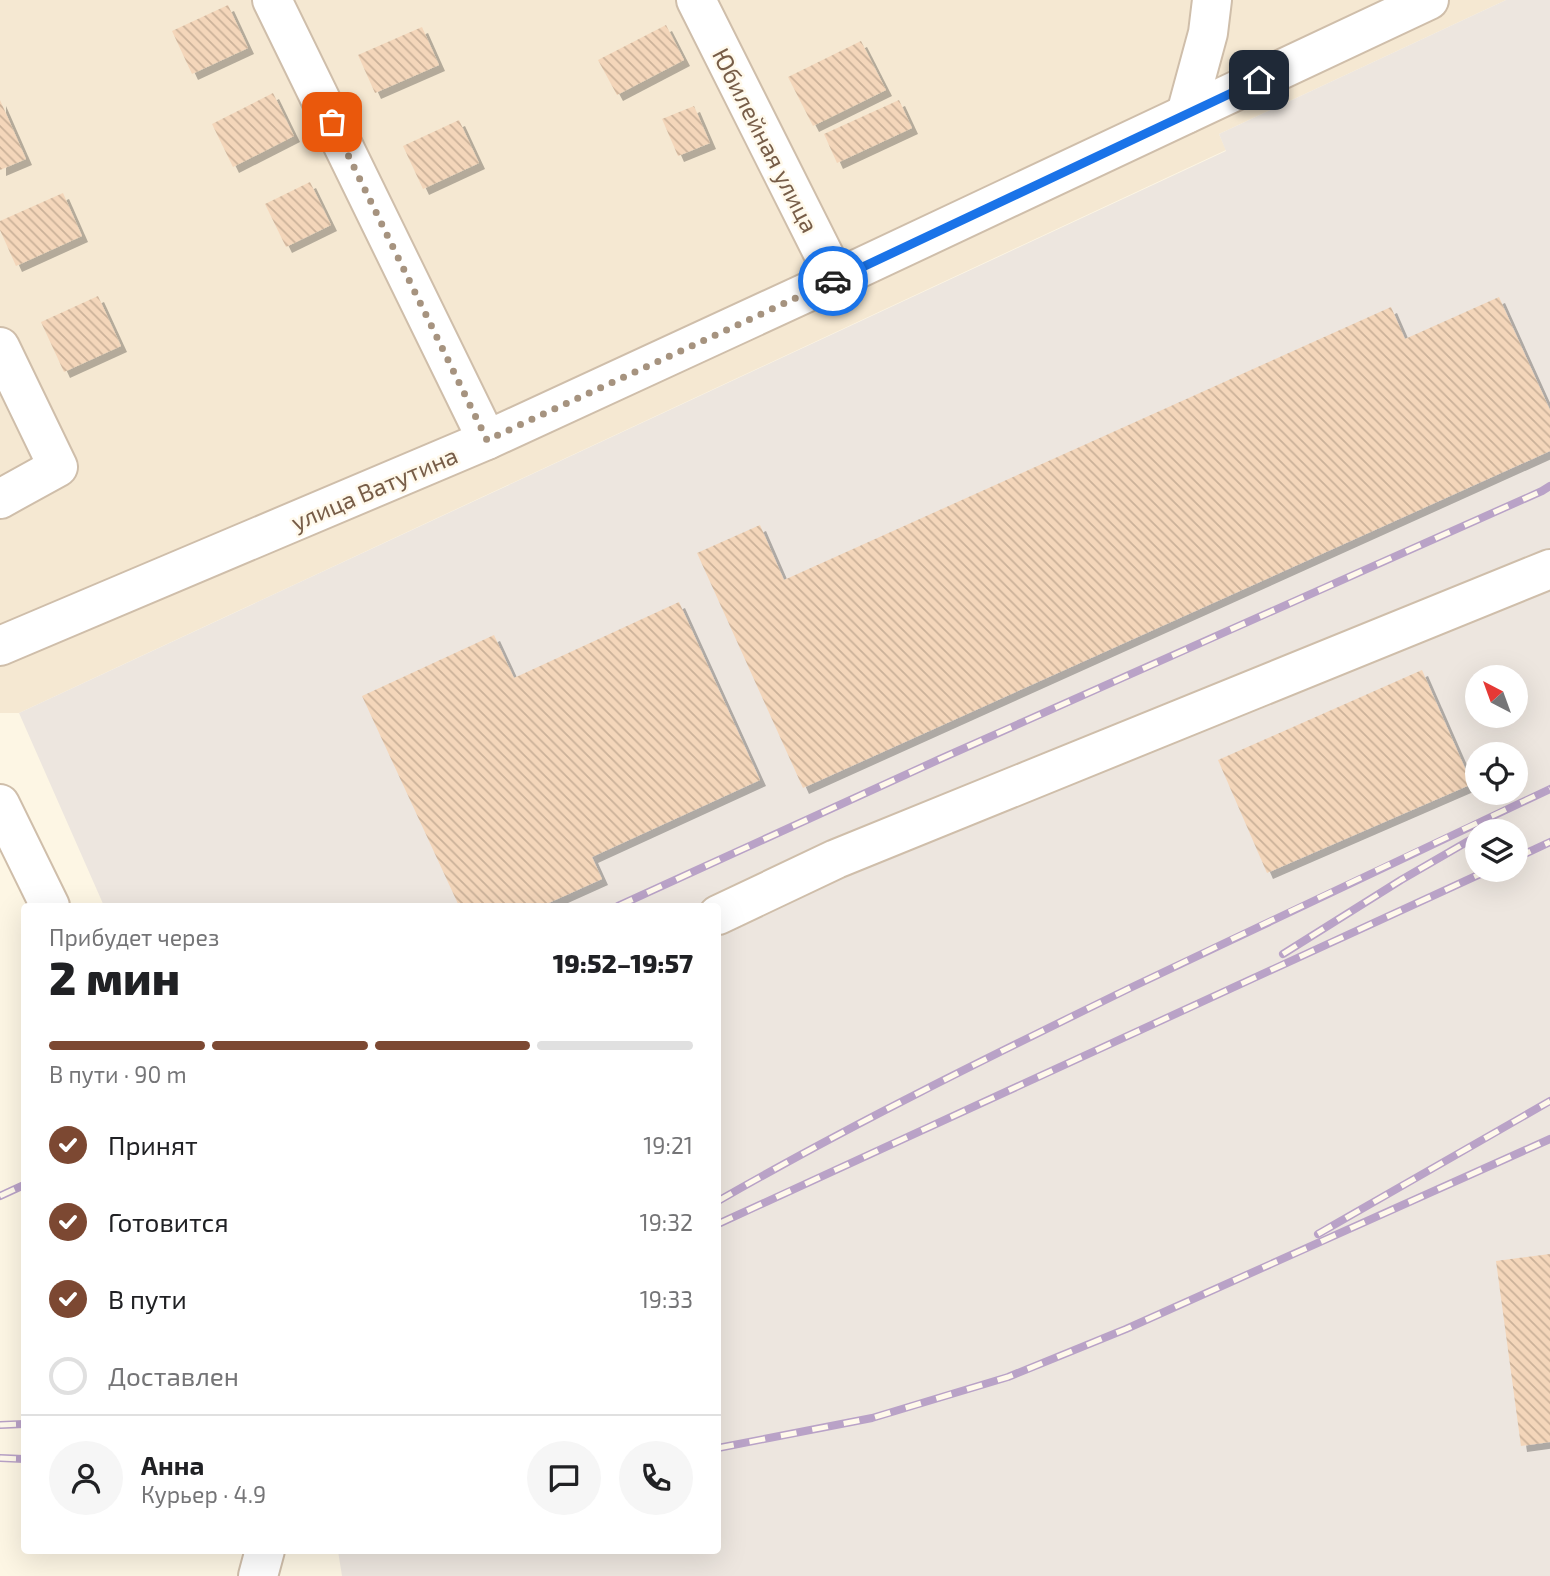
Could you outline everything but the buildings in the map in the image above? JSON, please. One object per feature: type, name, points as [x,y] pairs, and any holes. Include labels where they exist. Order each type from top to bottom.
[{"type":"street","points":[[272,0],[487,440]]},
{"type":"street","name":"Юбилейная улица","points":[[696,0],[836,279]]},
{"type":"street","points":[[1186,114],[1208,33],[1212,0]]},
{"type":"street","name":"улица Ватутина","points":[[0,646],[487,440],[1429,0]]},
{"type":"street","points":[[0,347],[58,467],[0,499]]},
{"type":"street","points":[[721,914],[835,859],[1550,569]]},
{"type":"street","points":[[0,804],[49,903]]},
{"type":"street","points":[[258,1576],[264,1554]]},
{"type":"shaded area","points":[[0,0],[1506,0],[1219,134],[1226,150],[19,713],[0,713]]},
{"type":"shaded area","points":[[1506,0],[1550,0],[1550,1576],[342,1576],[338,1554],[721,1554],[721,903],[103,903],[19,713],[1226,151],[1219,134]]},
{"type":"railway","points":[[625,903],[1550,486]]},
{"type":"railway","points":[[721,1199],[871,1118],[1026,1039],[1550,789]]},
{"type":"railway","points":[[1528,852],[1550,842]]},
{"type":"railway","points":[[1283,954],[1465,843]]},
{"type":"railway","points":[[721,1223],[1465,881]]},
{"type":"railway","points":[[1318,1234],[1550,1101]]},
{"type":"railway","points":[[721,1447],[872,1418],[1008,1377],[1126,1329],[1550,1139]]},
{"type":"railway","points":[[0,1196],[21,1186]]},
{"type":"railway","points":[[0,1425],[21,1424]]},
{"type":"railway","points":[[0,1458],[21,1459]]},
{"type":"way so far","points":[[332,122],[487,440],[833,281]]},
{"type":"route","points":[[833,281],[1259,80]]}]
